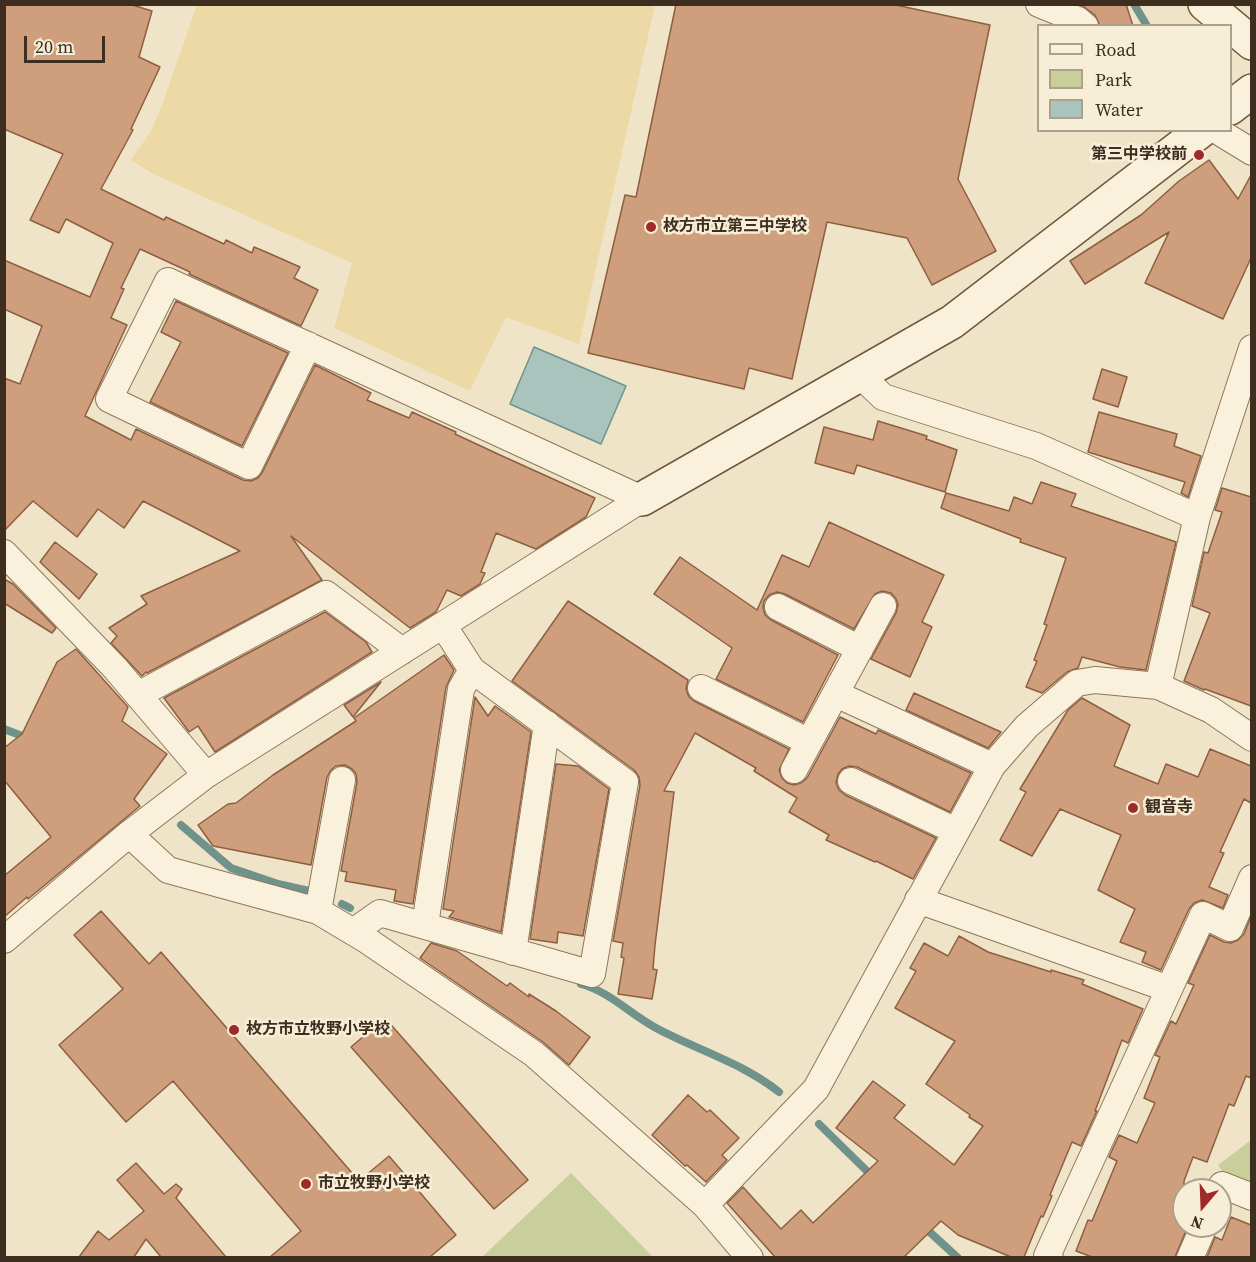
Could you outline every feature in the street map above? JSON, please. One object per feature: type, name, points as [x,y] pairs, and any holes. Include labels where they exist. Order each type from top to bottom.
[{"type":"street","points":[[1039,4],[1083,24]]},
{"type":"street","points":[[1205,4],[1229,24]]},
{"type":"street","points":[[1232,27],[1251,43]]},
{"type":"street","points":[[1232,106],[1251,91]]},
{"type":"street","points":[[4,940],[129,834],[206,775],[642,499],[952,322],[1199,132]]},
{"type":"street","points":[[1219,132],[1251,152]]},
{"type":"street","points":[[308,345],[249,466],[110,399],[168,281],[308,345],[642,499]]},
{"type":"street","points":[[1158,686],[1197,517],[1251,348]]},
{"type":"street","points":[[860,375],[883,397],[1036,446],[1197,517]]},
{"type":"street","points":[[4,553],[68,618],[206,775]]},
{"type":"street","points":[[138,695],[326,594],[402,651]]},
{"type":"street","points":[[794,771],[883,606]]},
{"type":"street","points":[[778,607],[860,649]]},
{"type":"street","points":[[353,932],[380,913],[592,974],[625,782],[472,670],[443,625]]},
{"type":"street","points":[[425,925],[461,689],[472,670]]},
{"type":"street","points":[[705,1205],[816,1089],[992,766],[1027,726],[1077,683],[1095,680],[1158,686],[1211,710],[1251,738]]},
{"type":"street","points":[[701,688],[809,742]]},
{"type":"street","points":[[836,694],[992,766]]},
{"type":"street","points":[[513,952],[546,724]]},
{"type":"street","points":[[318,911],[342,780]]},
{"type":"street","points":[[851,781],[956,831]]},
{"type":"street","points":[[129,834],[168,870],[318,911],[353,932],[534,1054],[705,1205],[750,1257]]},
{"type":"street","points":[[1050,1257],[1047,1256],[1203,915],[1230,928],[1251,878]]},
{"type":"street","points":[[918,900],[1169,989]]},
{"type":"street","points":[[1232,1189],[1251,1197]]},
{"type":"street","points":[[1190,1257],[1199,1238]]},
{"type":"green space","points":[[1251,1140],[1251,1189],[1232,1182],[1232,1178],[1227,1178],[1218,1165]]},
{"type":"green space","points":[[571,1173],[653,1257],[482,1257]]},
{"type":"sand","points":[[197,5],[655,5],[579,344],[506,317],[470,391],[334,328],[352,263],[155,175],[131,160],[151,131]]},
{"type":"water","points":[[534,347],[626,386],[601,444],[510,404]]},
{"type":"building","points":[[4,4],[129,4],[152,11],[139,57],[160,67],[131,129],[133,130],[101,189],[164,220],[166,217],[224,244],[226,240],[252,253],[254,247],[300,267],[294,278],[318,290],[301,326],[140,249],[121,288],[124,289],[111,318],[127,325],[85,416],[131,440],[136,429],[243,480],[251,481],[262,473],[315,365],[371,393],[367,400],[409,418],[412,412],[595,498],[586,517],[536,549],[496,533],[481,572],[485,573],[480,584],[461,596],[447,590],[436,612],[410,628],[291,536],[322,580],[142,676],[111,643],[117,636],[109,628],[147,604],[141,596],[240,551],[143,501],[124,528],[98,509],[77,537],[33,501],[4,531],[4,378],[20,384],[42,326],[4,309],[4,260],[90,297],[113,243],[66,219],[59,233],[30,220],[63,154],[4,129]]},
{"type":"building","points":[[676,4],[891,4],[990,25],[958,179],[996,251],[932,285],[907,238],[827,222],[792,379],[749,368],[744,389],[588,353],[625,195],[636,197]]},
{"type":"building","points":[[1080,4],[1126,4],[1132,24],[1099,24],[1095,15]]},
{"type":"building","points":[[1209,160],[1238,199],[1251,175],[1251,258],[1223,319],[1145,283],[1169,232],[1085,284],[1070,261],[1141,215],[1179,181]]},
{"type":"building","points":[[176,301],[288,353],[242,446],[150,402],[181,342],[161,332]]},
{"type":"building","points":[[1102,369],[1127,377],[1118,407],[1093,399]]},
{"type":"building","points":[[1099,412],[1177,434],[1174,446],[1201,456],[1188,497],[1181,493],[1185,482],[1088,452]]},
{"type":"building","points":[[878,421],[927,436],[926,439],[957,450],[945,492],[857,465],[854,474],[815,463],[824,427],[873,440]]},
{"type":"building","points":[[1041,482],[1076,494],[1071,506],[1176,542],[1146,670],[1120,667],[1082,657],[1078,668],[1067,672],[1042,693],[1026,687],[1037,661],[1034,660],[1047,625],[1044,624],[1066,558],[1020,542],[1021,539],[941,508],[946,493],[1009,511],[1014,497],[1032,504]]},
{"type":"building","points":[[1222,488],[1251,497],[1251,706],[1184,681],[1210,613],[1192,606],[1204,552],[1208,553],[1222,512],[1215,510]]},
{"type":"building","points":[[829,522],[944,575],[922,622],[932,627],[910,677],[871,659],[896,613],[898,605],[891,593],[882,591],[875,594],[854,629],[785,594],[777,592],[769,595],[764,601],[765,615],[838,655],[803,722],[716,679],[732,648],[654,594],[680,557],[757,610],[782,555],[809,567]]},
{"type":"building","points":[[55,542],[97,574],[79,599],[40,562]]},
{"type":"building","points":[[4,579],[13,584],[56,628],[52,633],[4,603]]},
{"type":"building","points":[[568,601],[688,680],[686,689],[689,697],[694,701],[789,749],[779,770],[787,783],[794,785],[807,778],[840,717],[876,734],[878,730],[971,773],[950,812],[857,767],[849,766],[838,774],[836,783],[845,795],[936,838],[913,879],[826,840],[829,835],[789,812],[797,798],[754,771],[756,768],[695,733],[664,791],[674,792],[655,945],[653,969],[657,970],[652,999],[618,994],[624,958],[621,957],[623,943],[613,941],[640,785],[639,777],[634,770],[512,681]]},
{"type":"building","points":[[325,612],[366,642],[372,652],[215,752],[198,726],[189,732],[164,698]]},
{"type":"building","points":[[76,649],[128,707],[122,721],[167,754],[134,799],[140,806],[4,917],[4,876],[51,837],[4,780],[4,748],[22,734],[57,662]]},
{"type":"building","points":[[444,655],[454,670],[446,687],[413,904],[394,901],[396,890],[345,881],[347,872],[341,871],[357,782],[356,774],[345,765],[336,766],[327,777],[311,865],[213,846],[198,825],[228,804],[236,803],[273,775],[356,721],[354,718]]},
{"type":"building","points":[[381,682],[353,717],[344,705]]},
{"type":"building","points":[[914,693],[1001,732],[988,748],[906,710]]},
{"type":"building","points":[[475,697],[488,716],[495,706],[531,732],[501,932],[449,917],[454,911],[443,909]]},
{"type":"building","points":[[1082,698],[1130,725],[1114,766],[1158,784],[1166,764],[1198,777],[1210,749],[1251,766],[1251,803],[1244,799],[1220,852],[1224,853],[1209,887],[1228,895],[1223,908],[1202,900],[1194,903],[1189,909],[1161,970],[1142,962],[1146,952],[1120,942],[1135,909],[1098,890],[1121,835],[1060,809],[1032,856],[1000,840],[1026,792],[1020,789],[1068,710]]},
{"type":"building","points":[[556,764],[578,766],[609,789],[583,936],[558,932],[557,943],[530,939]]},
{"type":"building","points":[[101,911],[149,964],[161,952],[359,1181],[389,1156],[456,1235],[430,1257],[270,1257],[301,1231],[173,1081],[126,1122],[59,1045],[123,989],[74,935]]},
{"type":"building","points":[[1251,916],[1251,1078],[1246,1076],[1234,1106],[1229,1104],[1207,1162],[1193,1157],[1185,1178],[1172,1178],[1172,1238],[1183,1238],[1175,1257],[1092,1257],[1076,1251],[1088,1220],[1092,1221],[1117,1161],[1109,1157],[1119,1135],[1137,1143],[1155,1103],[1144,1098],[1160,1057],[1155,1055],[1171,1021],[1176,1024],[1194,985],[1188,983],[1210,935],[1231,943],[1244,934]]},
{"type":"building","points":[[959,936],[988,952],[1084,980],[1082,984],[1143,1009],[1128,1043],[1122,1040],[1095,1111],[1097,1111],[1081,1146],[1072,1142],[1050,1195],[1052,1196],[1024,1257],[1011,1257],[958,1235],[941,1221],[904,1257],[775,1257],[727,1203],[743,1187],[781,1229],[801,1210],[813,1223],[878,1161],[836,1128],[873,1081],[905,1105],[894,1118],[954,1165],[983,1126],[926,1084],[955,1041],[895,1008],[916,971],[910,968],[924,943],[948,956]]},
{"type":"building","points":[[431,943],[457,951],[507,986],[510,983],[529,997],[529,994],[556,1011],[590,1037],[569,1065],[543,1042],[420,958]]},
{"type":"building","points":[[385,1018],[528,1180],[494,1209],[351,1047]]},
{"type":"building","points":[[688,1095],[707,1112],[710,1110],[739,1138],[722,1155],[727,1160],[706,1182],[652,1135]]},
{"type":"building","points":[[136,1163],[164,1194],[176,1184],[182,1189],[176,1198],[226,1257],[161,1257],[146,1239],[134,1257],[79,1257],[98,1231],[109,1240],[144,1211],[117,1180]]},
{"type":"building","points":[[1232,1217],[1251,1225],[1251,1257],[1207,1257],[1215,1238],[1222,1240],[1223,1238],[1232,1238]]},
{"type":"waterway","points":[[1134,4],[1146,24]]},
{"type":"waterway","points":[[4,729],[30,739]]},
{"type":"waterway","points":[[181,825],[231,868],[278,884],[318,893]]},
{"type":"waterway","points":[[342,904],[350,908]]},
{"type":"waterway","points":[[581,984],[601,992],[656,1028],[750,1073],[779,1092]]},
{"type":"waterway","points":[[819,1124],[875,1179]]},
{"type":"waterway","points":[[922,1225],[958,1258]]},
{"type":"place","name":"第三中学校前","points":[[1199,155]]},
{"type":"place","name":"枚方市立第三中学校","points":[[651,227]]},
{"type":"place","name":"観音寺","points":[[1133,808]]},
{"type":"place","name":"枚方市立牧野小学校","points":[[234,1030]]},
{"type":"place","name":"市立牧野小学校","points":[[306,1184]]}]
